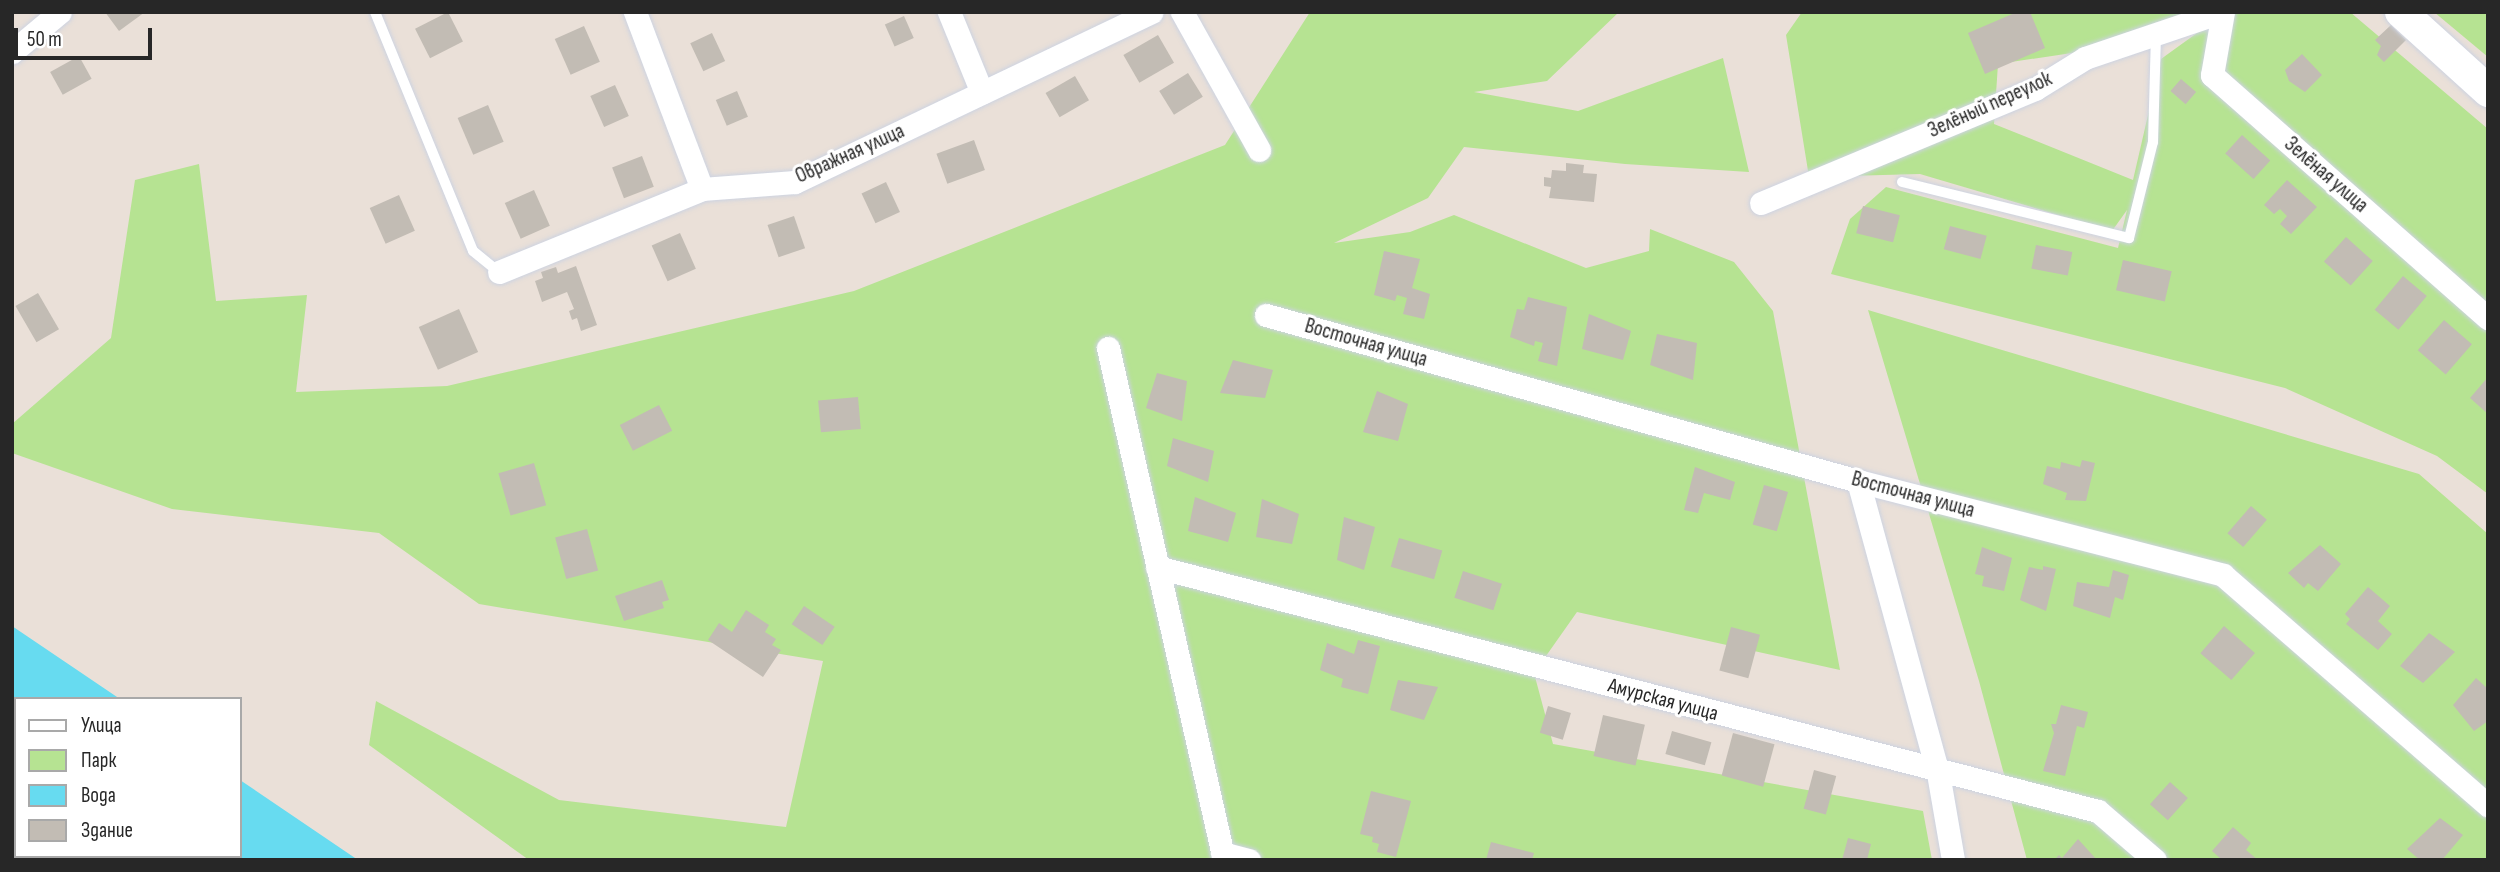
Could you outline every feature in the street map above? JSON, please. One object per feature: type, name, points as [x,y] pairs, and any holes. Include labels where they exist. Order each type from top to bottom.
[{"type":"main road","points":[[2401,12],[2488,91]]},
{"type":"street","points":[[12,52],[60,12]]},
{"type":"street","points":[[635,12],[702,188]]},
{"type":"street","points":[[949,12],[982,93]]},
{"type":"street","name":"Овражная улица","points":[[499,272],[702,188],[795,182],[1151,12]]},
{"type":"street","points":[[1182,12],[1259,150]]},
{"type":"street","name":"Зелёный переулок","points":[[1761,203],[2035,89],[2085,58],[2222,12]]},
{"type":"street","name":"Зелёная улица","points":[[2222,12],[2212,75],[2488,318]]},
{"type":"street","name":"Восточная улица","points":[[1266,315],[1858,481],[2223,575],[2488,805]]},
{"type":"street","points":[[1108,348],[1223,857],[1249,860]]},
{"type":"street","points":[[1858,481],[1938,773],[1953,860]]},
{"type":"street","name":"Амурская улица","points":[[1157,567],[1938,773],[2098,811],[2155,860]]},
{"type":"lane","points":[[375,12],[473,251],[499,272]]},
{"type":"lane","points":[[1902,182],[2129,238],[2153,142],[2156,34]]},
{"type":"green space","points":[[1310,12],[1619,12],[1547,81],[1474,92],[1578,111],[1723,58],[1749,172],[1625,164],[1464,147],[1428,198],[1334,243],[1410,232],[1454,215],[1586,268],[1649,251],[1650,229],[1734,262],[1773,311],[1840,670],[1577,612],[1534,673],[1553,744],[1923,811],[1932,860],[529,860],[369,745],[376,701],[559,800],[786,827],[823,661],[479,604],[379,533],[172,509],[12,453],[12,424],[111,338],[135,180],[199,164],[216,301],[307,295],[296,392],[447,386],[854,291],[1225,145]]},
{"type":"green space","points":[[1802,12],[2197,12],[2172,38],[1998,64],[1994,124],[2133,180],[2161,59],[2226,12],[2350,12],[2488,129],[2488,494],[2437,456],[2285,388],[1831,274],[1850,219],[1886,187],[2118,248],[2127,210],[2112,231],[1920,174],[1809,177],[1786,35]]},
{"type":"green space","points":[[2434,12],[2488,12],[2488,57]]},
{"type":"green space","points":[[1868,310],[2419,474],[2488,534],[2488,860],[2027,860],[1979,681]]},
{"type":"water","points":[[12,626],[117,697],[14,697],[14,856]]},
{"type":"water","points":[[242,781],[358,860],[17,858],[242,858]]},
{"type":"building","points":[[105,12],[145,12],[119,31]]},
{"type":"building","points":[[448,12],[463,41],[430,58],[415,29]]},
{"type":"building","points":[[2017,12],[2030,12],[2045,48],[1985,74],[1968,33]]},
{"type":"building","points":[[904,16],[914,38],[895,46],[885,25]]},
{"type":"building","points":[[2391,25],[2406,40],[2384,62],[2377,55],[2381,46],[2375,40]]},
{"type":"building","points":[[584,26],[600,62],[571,75],[555,39]]},
{"type":"building","points":[[712,33],[725,61],[703,71],[690,43]]},
{"type":"building","points":[[1158,35],[1174,63],[1139,83],[1123,55]]},
{"type":"building","points":[[2302,54],[2322,75],[2305,92],[2289,81],[2285,70]]},
{"type":"building","points":[[79,56],[92,79],[63,95],[50,72]]},
{"type":"building","points":[[1188,73],[1203,97],[1174,115],[1159,91]]},
{"type":"building","points":[[1075,76],[1089,100],[1060,117],[1046,93]]},
{"type":"building","points":[[2181,79],[2196,92],[2186,104],[2171,91]]},
{"type":"building","points":[[615,85],[629,116],[604,127],[590,96]]},
{"type":"building","points":[[737,91],[748,117],[727,126],[716,100]]},
{"type":"building","points":[[488,105],[504,142],[473,155],[458,118]]},
{"type":"building","points":[[2242,135],[2270,160],[2254,179],[2225,154]]},
{"type":"building","points":[[974,140],[985,170],[947,184],[936,154]]},
{"type":"building","points":[[642,156],[654,187],[624,198],[612,167]]},
{"type":"building","points":[[1566,163],[1584,165],[1583,173],[1597,174],[1594,202],[1549,198],[1551,187],[1544,186],[1544,177],[1551,178],[1552,170],[1566,171]]},
{"type":"building","points":[[2287,180],[2317,207],[2291,234],[2280,224],[2287,216],[2280,209],[2274,214],[2264,205]]},
{"type":"building","points":[[886,182],[900,212],[875,223],[862,193]]},
{"type":"building","points":[[534,190],[550,226],[521,239],[505,203]]},
{"type":"building","points":[[399,195],[415,231],[386,244],[370,208]]},
{"type":"building","points":[[1863,206],[1900,215],[1893,242],[1856,233]]},
{"type":"building","points":[[794,216],[805,248],[779,257],[768,225]]},
{"type":"building","points":[[1950,226],[1987,236],[1980,259],[1944,249]]},
{"type":"building","points":[[680,233],[696,269],[668,281],[652,246]]},
{"type":"building","points":[[2346,237],[2373,261],[2351,286],[2324,262]]},
{"type":"building","points":[[2036,245],[2072,252],[2068,276],[2031,269]]},
{"type":"building","points":[[1384,251],[1420,259],[1412,288],[1430,294],[1424,319],[1403,314],[1407,298],[1397,295],[1395,301],[1374,295]]},
{"type":"building","points":[[2123,260],[2172,271],[2165,301],[2116,290]]},
{"type":"building","points":[[576,266],[597,325],[581,331],[577,318],[572,320],[569,311],[574,309],[567,292],[542,302],[535,281],[543,278],[541,272],[556,267],[558,273]]},
{"type":"building","points":[[2403,276],[2427,296],[2398,330],[2375,310]]},
{"type":"building","points":[[38,293],[59,329],[36,342],[15,306]]},
{"type":"building","points":[[1528,297],[1567,307],[1557,366],[1538,361],[1543,343],[1535,341],[1534,346],[1510,337],[1517,309],[1524,310]]},
{"type":"building","points":[[459,309],[478,352],[438,370],[419,327]]},
{"type":"building","points":[[1589,314],[1631,331],[1623,360],[1582,349]]},
{"type":"building","points":[[2444,320],[2472,344],[2446,374],[2418,350]]},
{"type":"building","points":[[1657,334],[1697,343],[1693,380],[1650,365]]},
{"type":"building","points":[[1233,360],[1273,370],[1265,398],[1220,393]]},
{"type":"building","points":[[1157,373],[1187,381],[1182,421],[1146,408]]},
{"type":"building","points":[[2488,377],[2488,414],[2470,398]]},
{"type":"building","points":[[1377,391],[1408,404],[1398,441],[1363,432]]},
{"type":"building","points":[[858,397],[861,429],[821,432],[818,400]]},
{"type":"building","points":[[659,405],[672,431],[633,451],[620,425]]},
{"type":"building","points":[[1173,438],[1214,451],[1208,482],[1167,466]]},
{"type":"building","points":[[2082,460],[2095,463],[2086,501],[2065,500],[2067,493],[2043,484],[2047,466],[2060,469],[2061,462],[2080,467]]},
{"type":"building","points":[[534,463],[546,505],[511,515],[498,473]]},
{"type":"building","points":[[1695,467],[1735,482],[1730,500],[1704,493],[1698,513],[1684,510]]},
{"type":"building","points":[[1764,485],[1788,492],[1777,531],[1753,524]]},
{"type":"building","points":[[1195,497],[1236,513],[1228,542],[1188,531]]},
{"type":"building","points":[[1262,499],[1299,514],[1292,544],[1256,537]]},
{"type":"building","points":[[2251,506],[2267,520],[2243,547],[2227,533]]},
{"type":"building","points":[[1344,517],[1375,527],[1364,570],[1337,560]]},
{"type":"building","points":[[587,529],[598,571],[566,579],[555,538]]},
{"type":"building","points":[[1399,538],[1442,550],[1434,579],[1391,567]]},
{"type":"building","points":[[2320,545],[2341,564],[2318,591],[2308,583],[2304,588],[2288,573]]},
{"type":"building","points":[[1982,547],[2012,558],[2004,591],[1982,586],[1984,576],[1975,574]]},
{"type":"building","points":[[2043,566],[2056,569],[2046,611],[2020,600],[2029,567],[2043,570]]},
{"type":"building","points":[[2113,570],[2129,575],[2123,600],[2115,597],[2110,618],[2073,606],[2077,582],[2109,587]]},
{"type":"building","points":[[1463,571],[1502,584],[1493,610],[1454,598]]},
{"type":"building","points":[[662,580],[669,600],[662,602],[664,608],[624,621],[615,596]]},
{"type":"building","points":[[2368,587],[2390,606],[2378,621],[2392,634],[2378,650],[2346,624],[2350,619],[2345,614]]},
{"type":"building","points":[[804,606],[835,627],[822,645],[792,624]]},
{"type":"building","points":[[746,610],[769,625],[765,632],[776,639],[772,645],[781,650],[763,677],[708,640],[719,623],[732,632]]},
{"type":"building","points":[[2224,626],[2255,653],[2231,680],[2200,653]]},
{"type":"building","points":[[1731,627],[1760,635],[1748,678],[1719,670]]},
{"type":"building","points":[[2429,633],[2455,652],[2423,683],[2400,666]]},
{"type":"building","points":[[1358,640],[1380,646],[1368,694],[1341,687],[1343,679],[1320,670],[1327,643],[1354,654]]},
{"type":"building","points":[[2476,678],[2488,689],[2488,721],[2474,731],[2453,705]]},
{"type":"building","points":[[1398,680],[1438,687],[1424,720],[1390,710]]},
{"type":"building","points":[[2061,705],[2088,712],[2084,728],[2077,726],[2065,776],[2043,771],[2054,733],[2051,724],[2056,724]]},
{"type":"building","points":[[1548,706],[1571,713],[1563,740],[1540,733]]},
{"type":"building","points":[[1603,715],[1645,725],[1635,766],[1594,756]]},
{"type":"building","points":[[1672,731],[1711,742],[1705,765],[1665,754]]},
{"type":"building","points":[[1733,733],[1775,744],[1763,787],[1722,776]]},
{"type":"building","points":[[1814,770],[1836,776],[1826,815],[1804,809]]},
{"type":"building","points":[[2170,782],[2188,798],[2168,820],[2150,804]]},
{"type":"building","points":[[1371,791],[1411,801],[1396,857],[1377,852],[1379,844],[1372,842],[1373,837],[1360,834]]},
{"type":"building","points":[[2440,818],[2463,835],[2442,860],[2420,860],[2407,849]]},
{"type":"building","points":[[2233,827],[2251,843],[2246,850],[2258,860],[2222,860],[2212,851]]},
{"type":"building","points":[[1848,838],[1871,844],[1867,860],[1842,860]]},
{"type":"building","points":[[2078,839],[2097,860],[2054,860],[2059,855],[2062,858]]},
{"type":"building","points":[[1491,842],[1534,853],[1532,860],[1486,860]]}]
